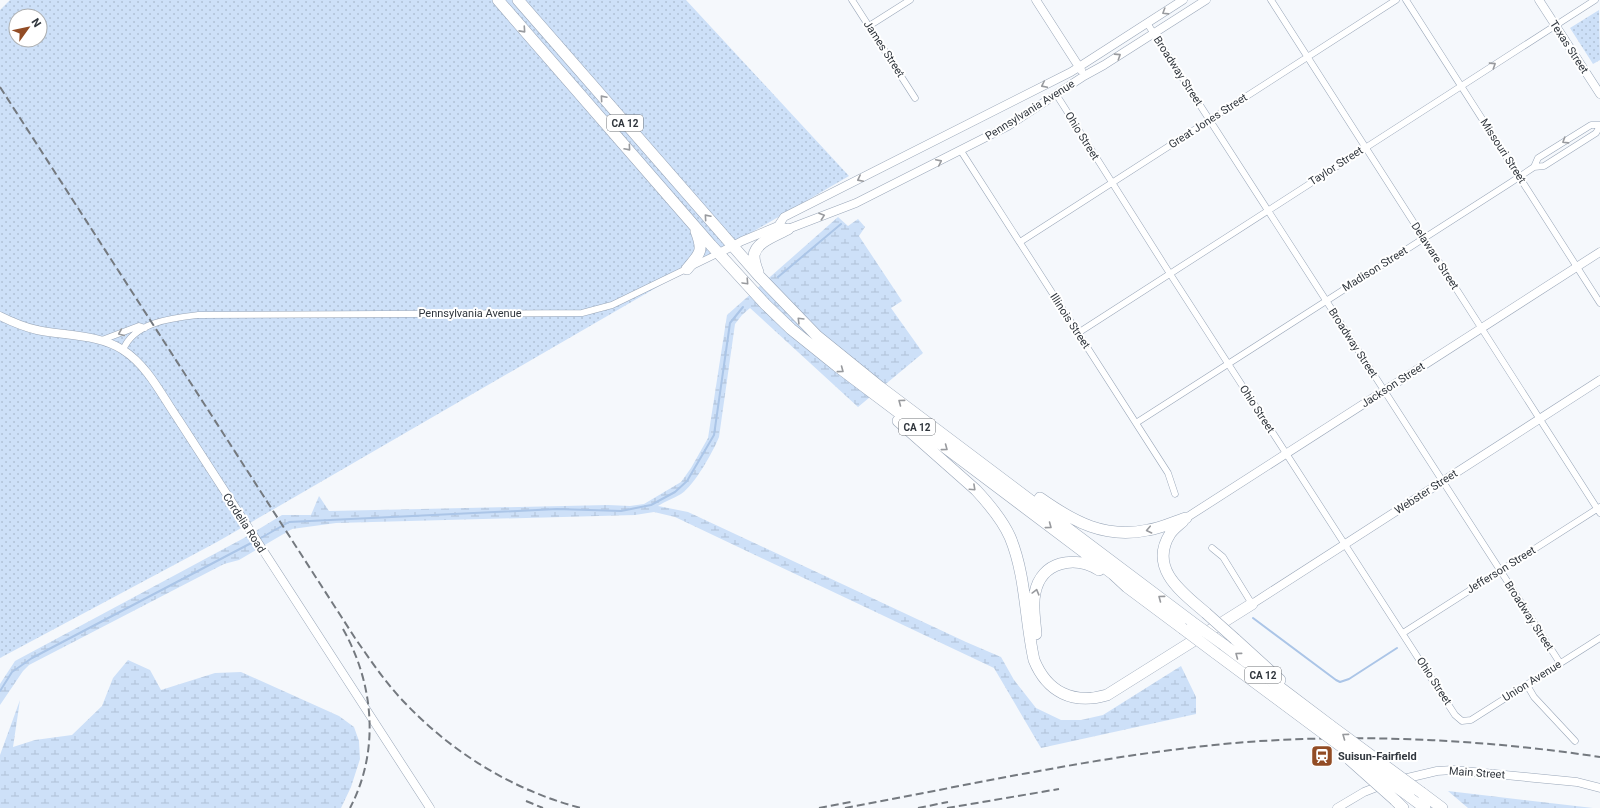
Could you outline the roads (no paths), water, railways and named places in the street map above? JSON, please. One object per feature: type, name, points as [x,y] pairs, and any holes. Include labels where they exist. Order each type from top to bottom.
[{"type":"highway","name":"CA 12","points":[[498,0],[719,253],[765,304],[810,346],[1290,708],[1327,729],[1442,808]]},
{"type":"highway","name":"CA 12","points":[[518,0],[759,276],[817,336],[864,374],[1192,622],[1305,704],[1327,729],[1425,808]]},
{"type":"highway","points":[[687,269],[697,256],[701,245],[692,222]]},
{"type":"highway","points":[[759,276],[754,257],[755,250],[760,244],[783,227]]},
{"type":"highway","points":[[873,394],[889,413],[976,490],[997,514],[1010,537],[1017,559],[1031,648],[1038,671],[1051,686],[1070,697],[1100,698],[1118,690],[1252,604]]},
{"type":"highway","points":[[945,435],[968,446],[1044,501],[1080,524],[1107,531],[1133,532],[1163,527],[1186,518]]},
{"type":"highway","points":[[1186,518],[1170,534],[1166,543],[1164,563],[1172,582],[1305,704]]},
{"type":"highway","points":[[1077,697],[1055,683],[1046,672],[1040,660],[1037,646],[1033,605],[1039,580],[1046,572],[1056,565],[1067,562],[1080,562],[1092,566],[1110,578],[1127,586]]},
{"type":"highway","points":[[1327,729],[1338,750],[1404,808]]},
{"type":"main road","points":[[1036,0],[1084,76]]},
{"type":"main road","name":"Pennsylvania Avenue","points":[[783,227],[784,217],[1079,67],[1183,0]]},
{"type":"main road","name":"Pennsylvania Avenue","points":[[719,253],[733,246],[783,227],[856,203],[961,151],[1008,126],[1084,76],[1104,66],[1206,0]]},
{"type":"main road","name":"Texas Street","points":[[1539,0],[1600,94]]},
{"type":"main road","name":"Jackson Street","points":[[1186,518],[1600,252]]},
{"type":"main road","name":"Cordelia Road","points":[[0,316],[37,330],[97,340],[123,350],[138,363],[153,381],[430,808]]},
{"type":"main road","name":"Webster Street","points":[[1252,604],[1600,380]]},
{"type":"main road","name":"Main Street","points":[[1336,808],[1372,788],[1437,771],[1453,770],[1577,782],[1600,788]]},
{"type":"street","name":"James Street","points":[[852,0],[915,98]]},
{"type":"street","points":[[869,26],[910,0]]},
{"type":"street","name":"Delaware Street","points":[[1271,0],[1599,510]]},
{"type":"street","name":"Great Jones Street","points":[[1020,242],[1396,0]]},
{"type":"street","name":"Missouri Street","points":[[1406,0],[1600,303]]},
{"type":"street","name":"Taylor Street","points":[[1078,333],[1595,0]]},
{"type":"street","name":"Broadway Street","points":[[1147,23],[1560,663]]},
{"type":"street","name":"Ohio Street","points":[[1056,94],[1169,273],[1345,545],[1455,714],[1462,721]]},
{"type":"street","name":"Madison Street","points":[[1136,423],[1519,177],[1534,168],[1544,166],[1596,133],[1600,125],[1591,125],[1538,158],[1534,168]]},
{"type":"street","name":"Illinois Street","points":[[961,151],[1168,473],[1174,494]]},
{"type":"street","name":"Pennsylvania Avenue","points":[[123,350],[127,340],[132,335],[145,328],[174,318],[198,315],[582,313],[612,305],[719,253]]},
{"type":"street","name":"Pennsylvania Avenue","points":[[97,340],[105,340],[139,326],[145,328]]},
{"type":"street","name":"Jefferson Street","points":[[1403,633],[1500,570],[1599,510]]},
{"type":"street","points":[[1212,548],[1223,557],[1252,604]]},
{"type":"street","name":"Union Avenue","points":[[1462,721],[1472,720],[1600,638]]},
{"type":"street","points":[[1527,685],[1534,697],[1574,741]]},
{"type":"waterway","points":[[778,277],[841,224]]},
{"type":"waterway","points":[[259,539],[289,522],[557,509],[621,511],[651,505],[675,492],[687,481],[714,435],[730,323],[743,307]]},
{"type":"waterway","points":[[0,691],[12,672],[32,658],[255,541]]},
{"type":"waterway","points":[[1253,618],[1340,682],[1349,679],[1397,648]]},
{"type":"railway","points":[[0,87],[355,638],[386,681],[425,723],[465,755],[509,781],[533,792],[581,808]]},
{"type":"railway","points":[[343,629],[361,672],[367,695],[369,718],[369,741],[366,764],[360,786],[350,808]]},
{"type":"railway","points":[[845,808],[1087,763],[1185,748],[1234,743],[1325,738],[1371,738],[1463,742],[1600,757]]},
{"type":"railway","points":[[947,808],[1059,789]]},
{"type":"railway","points":[[526,801],[543,808]]},
{"type":"railway","points":[[819,808],[851,802]]},
{"type":"railway","points":[[918,808],[948,802]]},
{"type":"place","name":"Suisun-Fairfield","points":[[1322,756]]}]
